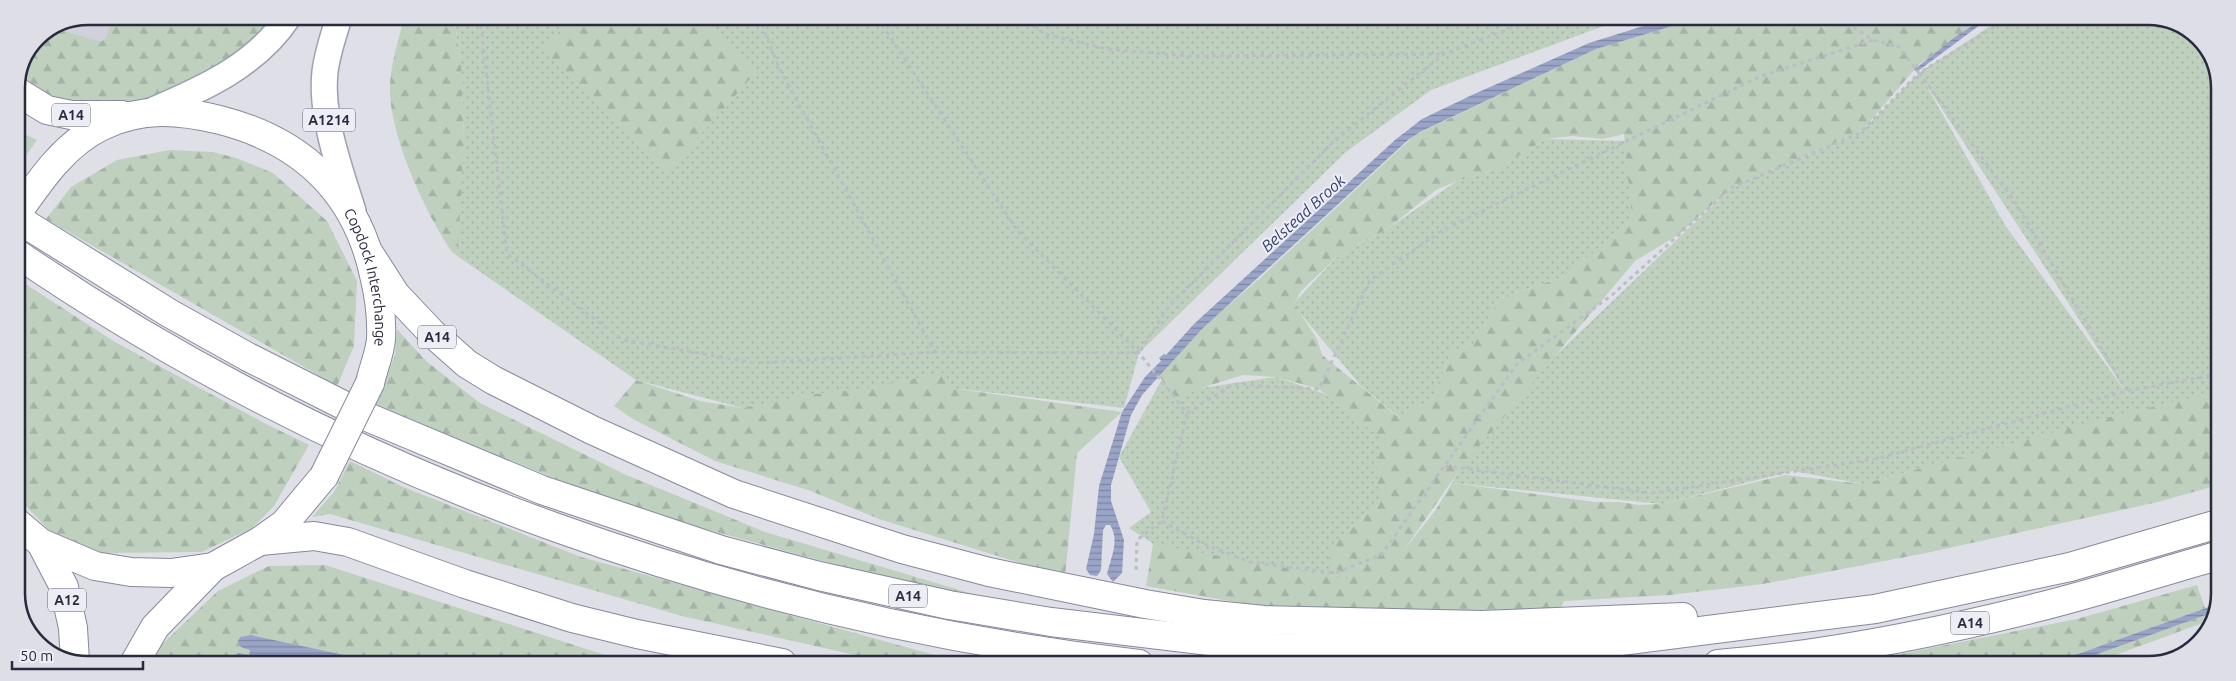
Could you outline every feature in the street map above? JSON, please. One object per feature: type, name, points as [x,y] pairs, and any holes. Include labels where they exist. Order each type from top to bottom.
[{"type":"highway","name":"A14","points":[[25,97],[46,110],[55,112],[89,116],[142,113]]},
{"type":"highway","name":"Copdock Interchange","points":[[25,203],[39,182],[63,154],[101,127],[142,113],[197,114],[229,122],[263,134],[295,152],[342,197],[356,222],[369,253],[379,297],[380,340],[370,383],[324,476],[284,524],[260,541],[213,567],[171,573],[131,572],[95,566],[40,543],[25,530]]},
{"type":"highway","name":"A14","points":[[25,223],[168,313],[248,357],[365,416],[542,490],[721,550],[819,576],[949,605],[1051,622],[1268,648],[1504,650],[1614,642],[1875,609],[2070,567],[2211,526]]},
{"type":"highway","name":"A14","points":[[369,253],[396,296],[432,333],[467,364],[518,392],[592,430],[734,494],[902,549],[989,572],[1174,609],[1264,620],[1482,625],[1682,617],[1820,601],[1875,609]]},
{"type":"highway","name":"A14","points":[[25,259],[123,322],[243,389],[345,440],[493,504],[592,541],[668,565],[818,607],[944,634],[1073,656]]},
{"type":"highway","points":[[260,541],[314,536],[348,542],[465,584],[572,618],[637,634],[747,656]]},
{"type":"highway","name":"A12","points":[[40,543],[64,587],[73,628],[75,654]]},
{"type":"highway","name":"A14","points":[[1798,656],[1894,640],[2035,608],[2211,558]]},
{"type":"highway","points":[[138,656],[155,627],[213,567]]},
{"type":"main road","points":[[142,113],[196,92],[247,61],[263,47],[281,25]]},
{"type":"main road","name":"A1214","points":[[336,25],[328,53],[325,94],[330,134],[356,222]]},
{"type":"path","points":[[481,25],[507,254],[623,340],[756,363],[935,352],[1139,353]]},
{"type":"path","points":[[764,25],[779,68],[935,352]]},
{"type":"path","points":[[882,25],[1017,230],[1139,353],[1187,413]]},
{"type":"path","points":[[1031,25],[1045,34],[1106,49],[1188,56],[1444,54]]},
{"type":"path","points":[[1139,353],[1168,307],[1334,141],[1444,54],[1519,25]]},
{"type":"path","points":[[1849,25],[1873,40],[1899,47],[1919,73],[2015,202],[2127,391]]},
{"type":"path","points":[[1162,521],[1202,543],[1250,562],[1335,573],[1381,555],[1517,364],[1612,295],[1731,188],[1860,133],[1919,73],[1998,25]]},
{"type":"path","points":[[1136,570],[1137,540],[1162,521],[1187,413],[1233,384],[1318,389],[1370,280],[1443,230],[1761,76],[1873,40]]},
{"type":"path","points":[[1445,466],[1652,493],[1875,459],[2127,391],[2211,375]]},
{"type":"shaded area","points":[[191,25],[85,68],[45,42],[64,30],[76,26]]},
{"type":"green space","points":[[110,25],[274,25],[271,31],[182,92],[93,112],[34,89],[25,83],[30,64],[36,53],[43,43],[53,36],[63,31],[101,42],[106,38]]},
{"type":"green space","points":[[402,25],[455,25],[462,73],[464,143],[458,247],[453,253],[442,237],[421,196],[402,150],[391,107],[390,79]]},
{"type":"green space","points":[[455,25],[1606,25],[1431,90],[1346,152],[1139,353],[1124,408],[951,388],[853,390],[743,408],[636,380],[453,253],[464,143],[462,73]]},
{"type":"green space","points":[[565,25],[706,25],[756,72],[666,174],[542,50]]},
{"type":"green space","points":[[1676,25],[1820,25],[1827,31],[1821,25],[1975,25],[1917,66],[1919,73],[1914,70],[1860,133],[1731,188],[1678,235],[1635,261],[1461,468],[1404,550],[1435,511],[1452,483],[1595,502],[1620,502],[1639,505],[1662,504],[1785,475],[1863,484],[2121,414],[2211,394],[2211,487],[2158,502],[1926,553],[1763,584],[1670,595],[1564,601],[1559,611],[1361,614],[1257,606],[1146,586],[1153,544],[1349,579],[1327,562],[1336,542],[1379,504],[1377,465],[1382,439],[1319,389],[1276,377],[1243,375],[1201,388],[1177,400],[1159,376],[1203,327],[1259,279],[1415,135],[1596,49]],"holes":[[[1624,134],[1632,219],[1566,276],[1500,298],[1473,344],[1451,352],[1432,400],[1397,416],[1322,355],[1317,339],[1295,302],[1301,291],[1336,258],[1387,229],[1436,190],[1457,181],[1497,169],[1546,139],[1572,136],[1603,139]]]},
{"type":"green space","points":[[1992,25],[2148,25],[2164,27],[2190,41],[2203,57],[2211,84],[2211,395],[2139,410],[1863,484],[1793,471],[1662,504],[1452,483],[1480,431],[1534,376],[1731,188],[1860,133],[1919,73]],"holes":[[[1925,83],[2130,398],[2005,225]]]},
{"type":"green space","points":[[25,134],[37,140],[25,157]]},
{"type":"green space","points":[[1546,139],[1628,141],[1632,219],[1566,276],[1500,298],[1473,344],[1451,352],[1432,400],[1398,416],[1361,386],[1300,313],[1295,302],[1336,258],[1387,229],[1457,181],[1497,169]]},
{"type":"green space","points":[[170,150],[213,152],[236,158],[273,173],[327,221],[357,281],[354,346],[337,386],[46,219],[71,187],[117,160]]},
{"type":"green space","points":[[25,284],[115,342],[266,424],[309,445],[274,506],[252,528],[202,552],[94,553],[59,540],[25,505]]},
{"type":"green space","points":[[397,329],[426,361],[480,403],[624,474],[765,532],[993,600],[926,589],[628,508],[375,405],[395,355]]},
{"type":"green space","points":[[945,373],[951,388],[1122,412],[1077,453],[1065,577],[879,519],[811,491],[715,461],[633,419],[614,406],[636,380],[700,401],[743,408],[807,395],[853,390]]},
{"type":"green space","points":[[1276,377],[1325,394],[1383,439],[1379,504],[1336,542],[1361,582],[1189,567],[1129,528],[1151,512],[1119,457],[1161,381],[1201,388]]},
{"type":"green space","points":[[350,461],[403,487],[581,557],[938,656],[859,656],[682,616],[330,514],[312,517],[334,492]]},
{"type":"green space","points":[[325,565],[608,656],[349,656],[251,635],[240,637],[238,641],[251,650],[249,655],[156,656],[160,646],[218,591],[269,566]]},
{"type":"green space","points":[[2197,585],[2205,608],[2209,607],[2069,656],[1890,656],[2077,619]]},
{"type":"green space","points":[[2207,615],[2203,623],[2113,656],[2092,656]]},
{"type":"water","points":[[1647,25],[1676,25],[1596,49],[1420,132],[1408,140],[1201,330],[1142,395],[1131,415],[1111,485],[1111,501],[1124,540],[1122,573],[1113,582],[1107,574],[1114,537],[1110,525],[1106,525],[1103,530],[1101,570],[1097,576],[1090,575],[1086,569],[1094,534],[1099,486],[1122,412],[1145,377],[1161,361],[1159,358],[1164,354],[1166,355],[1194,324],[1395,140],[1422,119],[1589,43]]},
{"type":"water","points":[[1974,25],[1980,25],[1918,71],[1915,69],[1955,37]]},
{"type":"water","points":[[2209,607],[2207,615],[2092,656],[2069,656]]},
{"type":"water","points":[[251,635],[349,656],[235,656],[238,653],[249,655],[250,650],[241,647],[238,641],[240,637]]},
{"type":"water label","name":"Belstead Brook","points":[[1303,213]]}]
